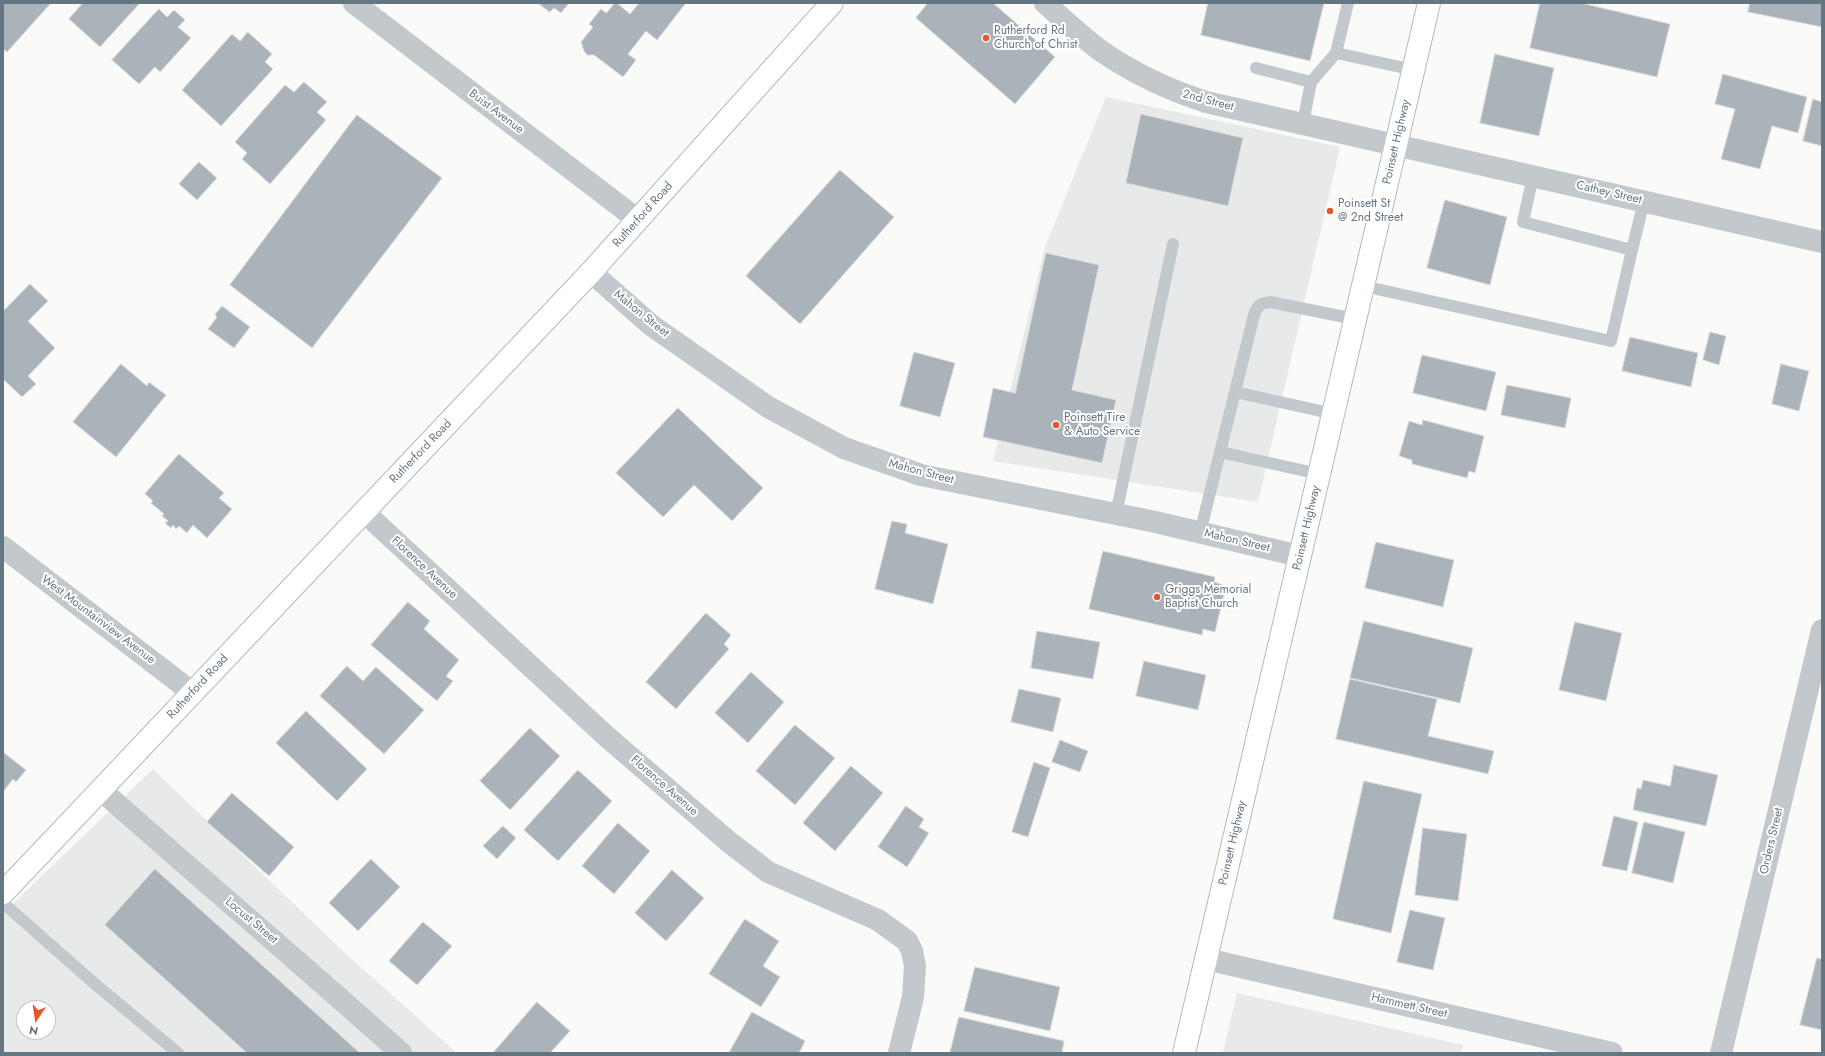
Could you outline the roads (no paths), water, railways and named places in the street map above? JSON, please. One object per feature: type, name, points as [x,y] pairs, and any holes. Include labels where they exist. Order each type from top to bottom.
[{"type":"main road","name":"Rutherford Road","points":[[3,893],[591,272],[832,3]]},
{"type":"main road","name":"Poinsett Highway","points":[[1184,1053],[1429,3]]},
{"type":"street","name":"Buist Avenue","points":[[354,3],[638,220]]},
{"type":"street","name":"2nd Street","points":[[1045,3],[1100,50],[1152,81],[1185,95],[1206,102],[1396,145]]},
{"type":"street","name":"Cathey Street","points":[[1396,145],[1822,242]]},
{"type":"street","name":"Mahon Street","points":[[591,272],[651,325],[768,407],[844,448],[921,475],[1116,514],[1300,556]]},
{"type":"street","name":"Florence Avenue","points":[[364,512],[606,736],[729,842],[768,872],[878,920],[907,941],[912,951],[915,966],[913,997],[899,1053]]},
{"type":"street","name":"West Mountainview Avenue","points":[[3,547],[193,693]]},
{"type":"street","name":"Orders Street","points":[[1721,1053],[1822,630]]},
{"type":"street","name":"Locust Street","points":[[101,790],[204,882],[272,938],[401,1053]]},
{"type":"street","name":"Hammett Street","points":[[1206,959],[1612,1053]]},
{"type":"lane","points":[[1303,123],[1311,82],[1336,52],[1348,3]]},
{"type":"lane","points":[[1336,52],[1414,70]]},
{"type":"lane","points":[[1256,68],[1311,82]]},
{"type":"lane","points":[[1533,176],[1523,222],[1632,250]]},
{"type":"lane","points":[[1363,286],[1611,341],[1644,201]]},
{"type":"lane","points":[[1116,514],[1173,244]]},
{"type":"lane","points":[[1200,533],[1255,311],[1261,304],[1270,302],[1355,319]]},
{"type":"lane","points":[[1235,392],[1334,414]]},
{"type":"lane","points":[[1220,452],[1319,474]]},
{"type":"lane","points":[[3,903],[95,984],[178,1053]]},
{"type":"place","name":"Rutherford Rd Church of Christ","points":[[986,38]]},
{"type":"place","name":"Poinsett St @ 2nd Street","points":[[1330,211]]},
{"type":"place","name":"Poinsett Tire & Auto Service","points":[[1056,425]]},
{"type":"place","name":"Griggs Memorial Baptist Church","points":[[1157,597]]}]
